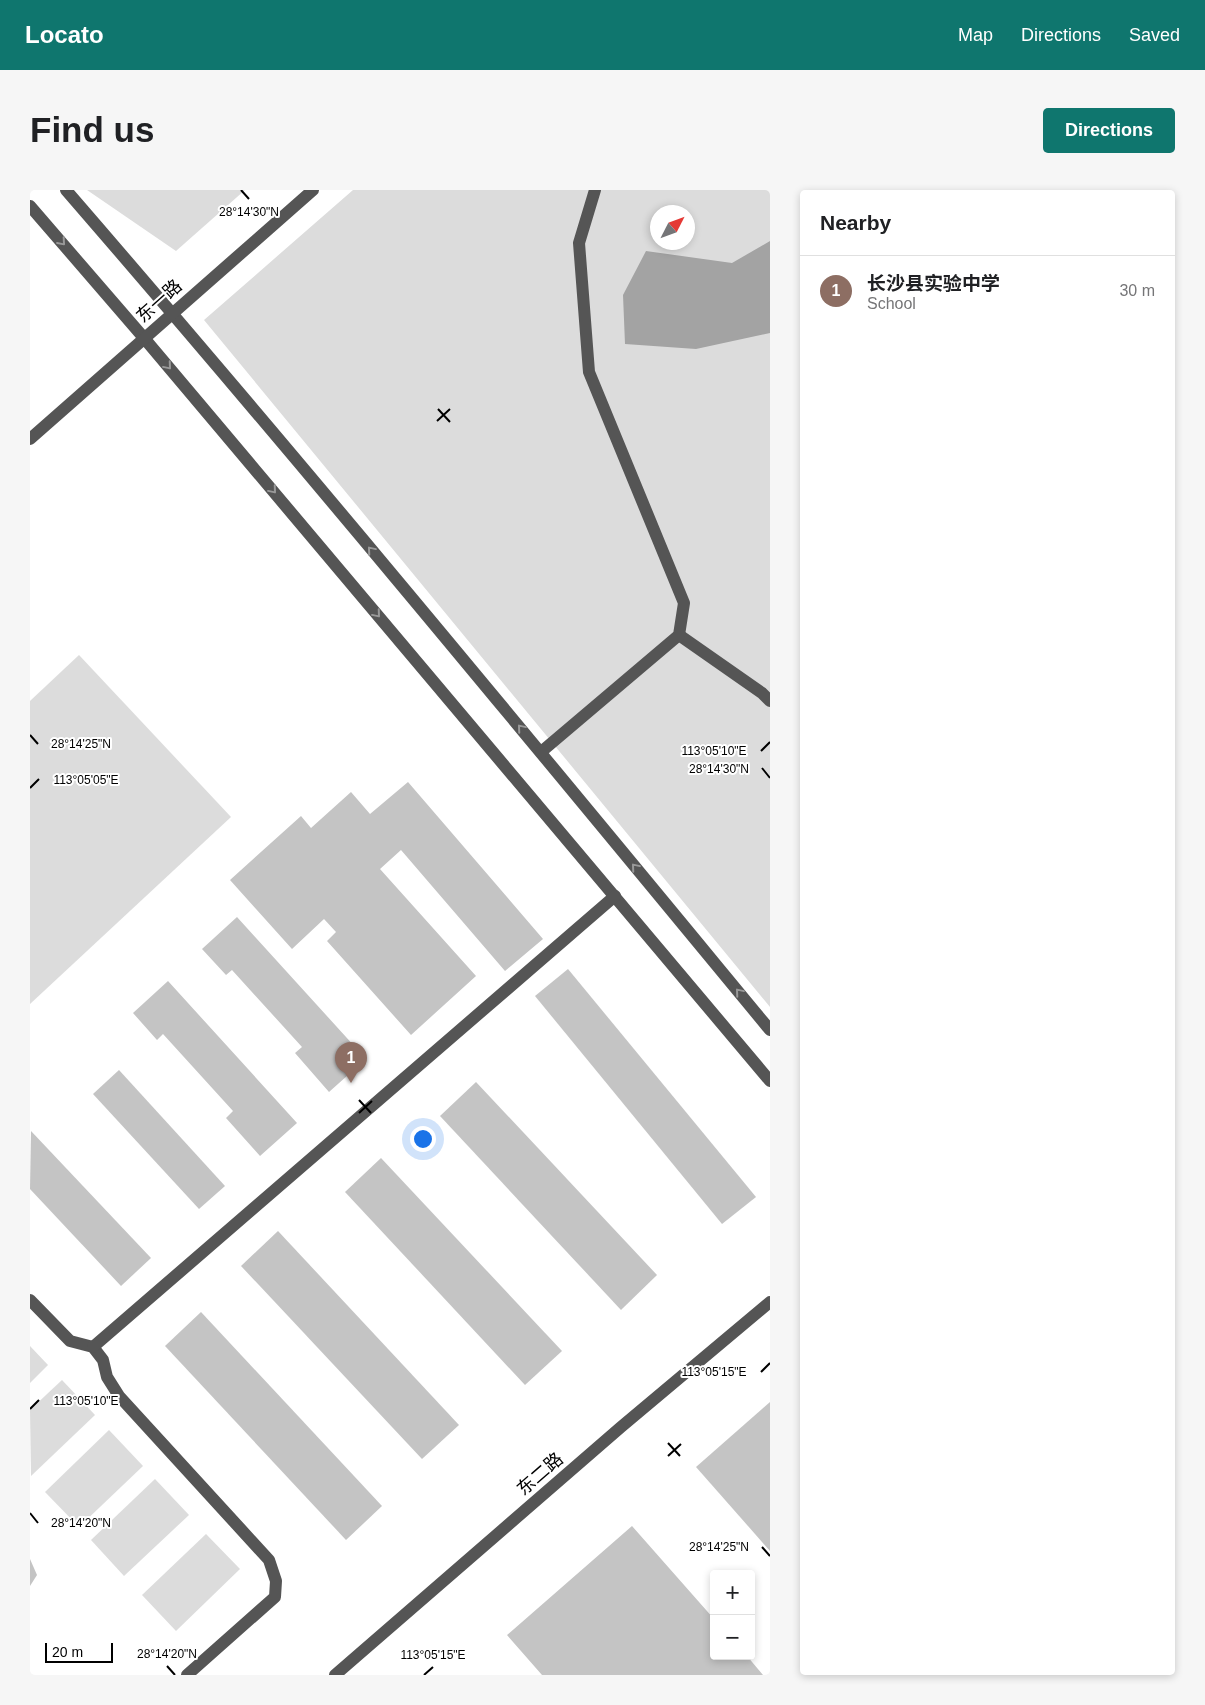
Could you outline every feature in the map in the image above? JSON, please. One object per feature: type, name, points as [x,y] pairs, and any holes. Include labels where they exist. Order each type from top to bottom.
[{"type":"street","points":[[66,190],[172,313],[541,752],[770,1030]]},
{"type":"street","name":"东一路","points":[[30,439],[313,190]]},
{"type":"street","points":[[541,752],[679,635],[684,603],[589,372],[579,243],[595,190]]},
{"type":"street","points":[[30,206],[144,338],[770,1082]]},
{"type":"street","points":[[679,635],[762,693],[770,702]]},
{"type":"street","points":[[93,1347],[615,896]]},
{"type":"street","points":[[30,1300],[70,1340],[93,1347],[103,1360],[107,1377],[119,1396],[270,1560],[276,1581],[275,1597],[187,1675]]},
{"type":"street","name":"东二路","points":[[335,1675],[621,1427],[770,1302]]},
{"type":"shaded area","points":[[87,190],[245,190],[176,251]]},
{"type":"shaded area","points":[[353,190],[770,190],[770,1007],[204,320]]},
{"type":"shaded area","points":[[770,241],[770,333],[696,349],[625,344],[623,295],[646,251],[732,263]]},
{"type":"shaded area","points":[[79,655],[231,817],[30,1004],[30,701]]},
{"type":"shaded area","points":[[30,1346],[48,1365],[30,1383]]},
{"type":"shaded area","points":[[62,1380],[95,1415],[31,1476],[30,1410]]},
{"type":"shaded area","points":[[109,1430],[143,1466],[79,1527],[45,1492]]},
{"type":"shaded area","points":[[155,1479],[189,1515],[124,1576],[91,1540]]},
{"type":"shaded area","points":[[206,1534],[240,1569],[176,1631],[142,1595]]},
{"type":"building","points":[[408,782],[543,939],[505,971],[401,850],[380,869],[476,976],[411,1035],[327,941],[336,932],[324,919],[292,949],[230,880],[301,816],[311,828],[351,792],[370,814]]},
{"type":"building","points":[[237,917],[366,1059],[329,1092],[295,1053],[302,1047],[232,970],[226,975],[202,949]]},
{"type":"building","points":[[568,969],[756,1197],[722,1224],[535,996]]},
{"type":"building","points":[[168,981],[297,1123],[260,1156],[226,1118],[233,1111],[163,1034],[157,1040],[133,1013]]},
{"type":"building","points":[[119,1070],[225,1186],[199,1209],[93,1094]]},
{"type":"building","points":[[476,1082],[657,1275],[621,1310],[440,1116]]},
{"type":"building","points":[[31,1131],[151,1258],[121,1286],[30,1189]]},
{"type":"building","points":[[381,1158],[562,1351],[525,1385],[345,1192]]},
{"type":"building","points":[[278,1231],[459,1425],[422,1459],[241,1266]]},
{"type":"building","points":[[201,1312],[382,1506],[346,1540],[165,1346]]},
{"type":"building","points":[[770,1402],[770,1551],[696,1467]]},
{"type":"building","points":[[632,1526],[710,1614],[710,1660],[750,1660],[763,1675],[542,1675],[507,1635]]},
{"type":"building","points":[[30,1559],[37,1575],[30,1586]]},
{"type":"place","name":"长沙县实验中学","points":[[351,1083]]}]
